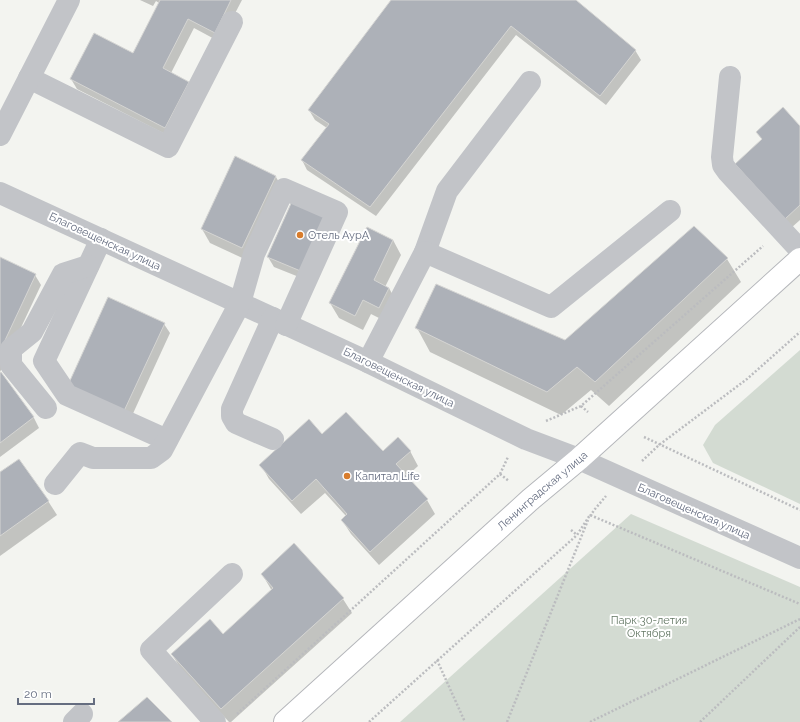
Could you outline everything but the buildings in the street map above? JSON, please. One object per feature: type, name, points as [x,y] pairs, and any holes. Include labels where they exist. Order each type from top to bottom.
[{"type":"main road","name":"Ленинградская улица","points":[[284,722],[800,259]]},
{"type":"street","points":[[0,135],[69,0]]},
{"type":"street","points":[[29,78],[168,147],[232,22]]},
{"type":"street","points":[[730,77],[722,157],[723,165],[800,250]]},
{"type":"street","points":[[368,362],[425,252],[447,191],[530,82]]},
{"type":"street","points":[[56,484],[80,453],[93,458],[151,458],[162,450],[240,303],[254,254],[284,190],[336,212],[280,321],[232,409],[232,416],[236,423],[273,439]]},
{"type":"street","name":"Благовещенская улица","points":[[0,193],[368,362],[526,439],[579,458],[800,558]]},
{"type":"street","points":[[425,252],[550,307],[670,211]]},
{"type":"street","points":[[101,239],[44,361],[67,395],[167,440]]},
{"type":"street","points":[[46,408],[11,365],[12,349],[32,332],[63,274],[88,266]]},
{"type":"street","points":[[224,719],[151,650],[232,574]]},
{"type":"path","points":[[541,422],[581,406],[781,230]]},
{"type":"path","points":[[369,722],[577,535],[594,509],[622,478],[659,445],[747,379],[800,332]]},
{"type":"path","points":[[581,406],[588,412]]},
{"type":"path","points":[[644,437],[800,510]]},
{"type":"path","points":[[224,719],[500,474],[508,457]]},
{"type":"path","points":[[500,474],[509,482]]},
{"type":"path","points":[[590,515],[800,604]]},
{"type":"path","points":[[507,722],[590,515]]},
{"type":"path","points":[[571,530],[577,535]]},
{"type":"path","points":[[590,722],[800,619]]},
{"type":"path","points":[[700,722],[800,627]]},
{"type":"path","points":[[437,660],[465,722]]},
{"type":"green space","points":[[800,350],[800,504],[713,463],[703,445],[715,425]]},
{"type":"green space","name":"Парк 30-летия Октября","points":[[631,514],[800,587],[800,722],[400,722]]},
{"type":"place","name":"Отель АурА","points":[[300,235]]},
{"type":"place","name":"Капитал Life","points":[[347,476]]}]
